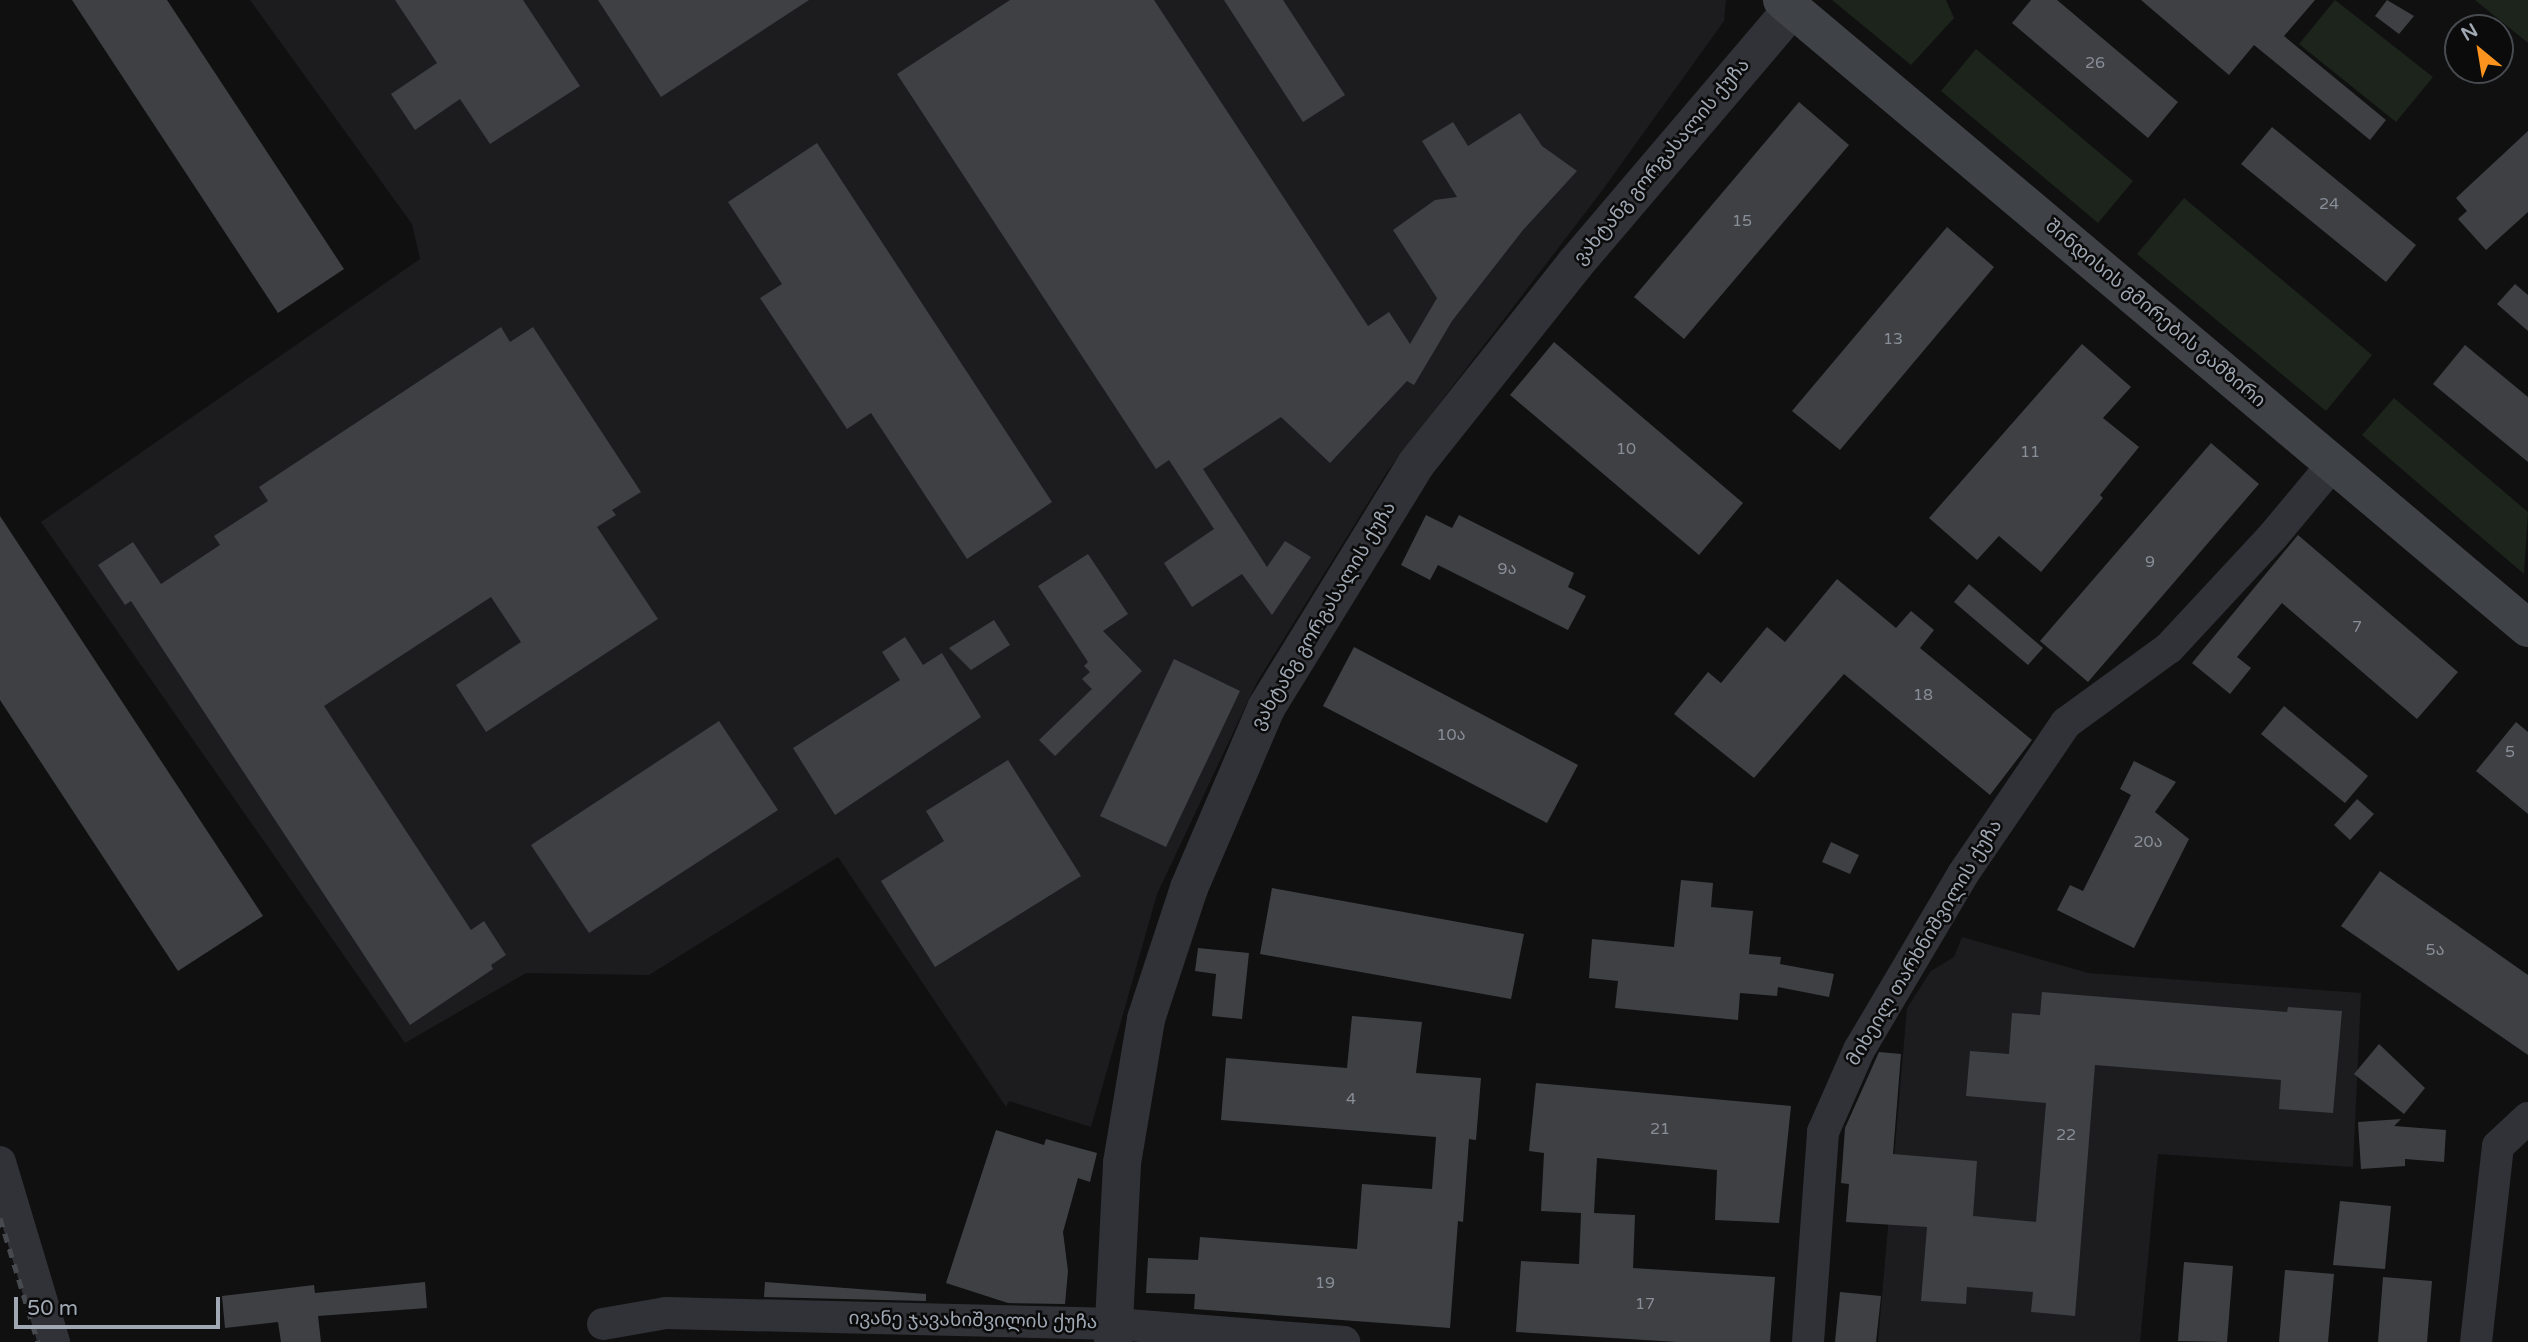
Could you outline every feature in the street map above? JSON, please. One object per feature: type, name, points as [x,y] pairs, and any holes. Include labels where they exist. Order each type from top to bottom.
[{"type":"main road","name":"შინდისის გმირების გამზირი","points":[[1787,4],[2528,628]]},
{"type":"street","name":"ვახტანგ გორგასალის ქუჩა","points":[[1114,1333],[1122,1163],[1146,1019],[1189,888],[1266,708],[1416,464],[1787,4]]},
{"type":"street","name":"მიხეილ თარხნიშვილის ქუჩა","points":[[1808,1342],[1823,1132],[1859,1050],[1963,874],[2066,723],[2169,648],[2273,536],[2333,464]]},
{"type":"street","points":[[2476,1342],[2498,1146],[2528,1118]]},
{"type":"street","points":[[0,1161],[54,1342]]},
{"type":"street","name":"ივანე ჯავახიშვილის ქუჩა","points":[[603,1324],[666,1313],[1344,1342]]},
{"type":"shaded area","points":[[250,0],[1726,0],[1724,21],[1601,192],[1387,472],[1257,682],[1157,894],[1091,1127],[1009,1101],[1006,1107],[838,857],[649,975],[526,973],[405,1043],[41,522],[420,259],[412,224]]},
{"type":"shaded area","points":[[1832,0],[1946,0],[1954,18],[1911,65]]},
{"type":"shaded area","points":[[2335,0],[2433,77],[2396,122],[2299,44]]},
{"type":"shaded area","points":[[2475,0],[2528,0],[2528,43],[2514,32],[2514,14],[2492,14]]},
{"type":"shaded area","points":[[1976,49],[2133,181],[2098,223],[1941,91]]},
{"type":"shaded area","points":[[2184,198],[2372,355],[2326,411],[2137,254]]},
{"type":"shaded area","points":[[2394,398],[2528,512],[2524,574],[2362,435]]},
{"type":"shaded area","points":[[1962,937],[2088,973],[2361,993],[2353,1167],[2158,1154],[2140,1342],[1878,1342],[1907,1008],[1931,971],[1954,957]]},
{"type":"building","points":[[72,0],[167,0],[344,269],[278,313]]},
{"type":"building","points":[[395,0],[523,0],[580,86],[490,144],[460,99],[415,130],[391,94],[437,63]]},
{"type":"building","points":[[598,0],[809,0],[661,97]]},
{"type":"building","points":[[1010,0],[1154,0],[1368,326],[1389,312],[1410,344],[1437,298],[1393,230],[1435,200],[1457,197],[1422,141],[1453,122],[1468,146],[1520,113],[1542,146],[1577,171],[1523,230],[1452,321],[1414,385],[1407,381],[1330,463],[1281,417],[1203,469],[1267,567],[1285,541],[1311,557],[1272,615],[1242,574],[1192,607],[1164,563],[1214,529],[1169,460],[1156,469],[897,74]]},
{"type":"building","points":[[1224,0],[1283,0],[1345,95],[1303,122]]},
{"type":"building","points":[[2031,0],[2057,0],[2178,102],[2148,138],[2012,23]]},
{"type":"building","points":[[2141,0],[2315,0],[2284,36],[2386,120],[2370,140],[2254,45],[2229,75]]},
{"type":"building","points":[[2387,0],[2414,16],[2399,34],[2375,16]]},
{"type":"building","points":[[1799,102],[1849,145],[1684,339],[1634,297]]},
{"type":"building","points":[[2272,127],[2416,245],[2386,282],[2241,164]]},
{"type":"building","points":[[2528,131],[2528,212],[2486,250],[2458,219],[2467,211],[2456,198]]},
{"type":"building","points":[[817,143],[1052,502],[967,559],[871,413],[847,429],[760,298],[782,284],[728,202]]},
{"type":"building","points":[[1947,227],[1994,267],[1840,450],[1792,411]]},
{"type":"building","points":[[2515,284],[2528,295],[2528,331],[2497,304]]},
{"type":"building","points":[[501,327],[510,342],[533,327],[641,492],[612,510],[616,515],[597,527],[658,619],[486,732],[456,685],[521,642],[491,597],[324,706],[471,930],[484,921],[506,955],[491,965],[493,969],[410,1025],[131,601],[125,605],[98,565],[133,542],[161,584],[220,545],[214,536],[268,501],[259,487]]},
{"type":"building","points":[[1554,342],[1743,503],[1699,555],[1510,395]]},
{"type":"building","points":[[2082,344],[2131,387],[2103,418],[2139,447],[2100,495],[2103,498],[2041,572],[1999,536],[1977,560],[1929,518]]},
{"type":"building","points":[[2465,345],[2528,397],[2528,462],[2433,384]]},
{"type":"building","points":[[2211,443],[2259,484],[2088,682],[2040,641]]},
{"type":"building","points":[[1426,515],[1452,528],[1459,515],[1574,573],[1568,587],[1586,596],[1568,630],[1438,565],[1430,580],[1401,565]]},
{"type":"building","points":[[0,516],[263,916],[178,971],[0,700]]},
{"type":"building","points":[[2298,535],[2458,672],[2417,719],[2282,603],[2237,657],[2251,668],[2230,694],[2192,663]]},
{"type":"building","points":[[1088,554],[1128,614],[1103,631],[1142,671],[1055,756],[1039,740],[1092,689],[1082,679],[1090,672],[1084,666],[1088,662],[1038,586]]},
{"type":"building","points":[[1837,579],[1896,628],[1911,611],[1934,630],[1920,648],[2032,740],[1990,795],[1844,674],[1754,778],[1674,714],[1708,672],[1721,683],[1767,627],[1785,642]]},
{"type":"building","points":[[1969,584],[2043,648],[2028,665],[1954,602]]},
{"type":"building","points":[[994,620],[1010,645],[971,670],[949,648]]},
{"type":"building","points":[[905,637],[923,665],[942,653],[981,717],[835,815],[793,748],[900,680],[882,652]]},
{"type":"building","points":[[1354,647],[1578,765],[1547,823],[1323,706]]},
{"type":"building","points":[[1174,659],[1240,691],[1166,847],[1100,816]]},
{"type":"building","points":[[2284,706],[2368,776],[2345,803],[2261,734]]},
{"type":"building","points":[[719,721],[778,810],[589,933],[531,845]]},
{"type":"building","points":[[2516,722],[2528,732],[2528,814],[2476,771]]},
{"type":"building","points":[[1008,760],[1081,876],[935,967],[881,881],[944,841],[926,811]]},
{"type":"building","points":[[2134,761],[2176,782],[2155,812],[2189,839],[2134,948],[2057,910],[2070,885],[2083,891],[2131,795],[2120,789]]},
{"type":"building","points":[[2357,799],[2374,814],[2350,840],[2334,825]]},
{"type":"building","points":[[1831,842],[1859,855],[1850,874],[1822,862]]},
{"type":"building","points":[[2380,871],[2528,975],[2528,1055],[2341,926]]},
{"type":"building","points":[[1681,880],[1713,883],[1711,907],[1753,911],[1749,954],[1781,957],[1780,964],[1834,974],[1829,997],[1778,987],[1777,996],[1740,993],[1738,1020],[1615,1008],[1618,981],[1589,978],[1592,939],[1674,947]]},
{"type":"building","points":[[1272,888],[1524,934],[1511,999],[1260,954]]},
{"type":"building","points":[[1198,948],[1249,953],[1242,1019],[1212,1016],[1216,974],[1195,971]]},
{"type":"building","points":[[2042,992],[2287,1012],[2288,1007],[2342,1011],[2333,1113],[2279,1109],[2281,1080],[2095,1065],[2075,1316],[2031,1312],[2033,1292],[1967,1287],[1966,1304],[1921,1301],[1927,1227],[1846,1222],[1849,1184],[1841,1183],[1845,1128],[1879,1052],[1901,1054],[1893,1154],[1977,1161],[1973,1216],[2036,1222],[2046,1103],[1966,1096],[1970,1051],[2009,1054],[2012,1013],[2040,1015]]},
{"type":"building","points":[[1352,1016],[1422,1022],[1416,1073],[1481,1078],[1476,1140],[1469,1139],[1463,1222],[1458,1221],[1450,1328],[1194,1309],[1195,1294],[1146,1293],[1148,1258],[1198,1260],[1200,1237],[1357,1249],[1362,1184],[1432,1189],[1436,1137],[1221,1120],[1226,1058],[1347,1068]]},
{"type":"building","points":[[2379,1044],[2425,1088],[2404,1114],[2354,1074]]},
{"type":"building","points":[[1536,1083],[1791,1106],[1779,1223],[1715,1220],[1717,1170],[1597,1158],[1594,1213],[1635,1215],[1633,1268],[1775,1277],[1770,1342],[1677,1342],[1516,1332],[1521,1261],[1579,1264],[1581,1213],[1541,1211],[1544,1153],[1529,1151]]},
{"type":"building","points":[[2401,1119],[2394,1126],[2446,1130],[2444,1162],[2405,1159],[2405,1166],[2361,1169],[2358,1122]]},
{"type":"building","points":[[996,1130],[1044,1145],[1046,1139],[1097,1153],[1090,1182],[1078,1178],[1063,1232],[1068,1271],[1065,1304],[1008,1303],[946,1283]]},
{"type":"building","points":[[2340,1201],[2391,1206],[2385,1269],[2333,1265]]},
{"type":"building","points":[[2184,1262],[2233,1266],[2227,1342],[2178,1341]]},
{"type":"building","points":[[2285,1270],[2334,1274],[2328,1342],[2279,1342]]},
{"type":"building","points":[[2383,1277],[2432,1281],[2427,1342],[2378,1342]]},
{"type":"building","points":[[425,1282],[427,1308],[318,1316],[321,1342],[281,1342],[278,1322],[225,1328],[222,1296],[314,1285],[315,1293]]},
{"type":"building","points":[[765,1282],[926,1294],[926,1301],[764,1297]]},
{"type":"building","points":[[1840,1292],[1881,1296],[1876,1342],[1835,1342]]},
{"type":"railway","points":[[0,1218],[38,1342]]}]
